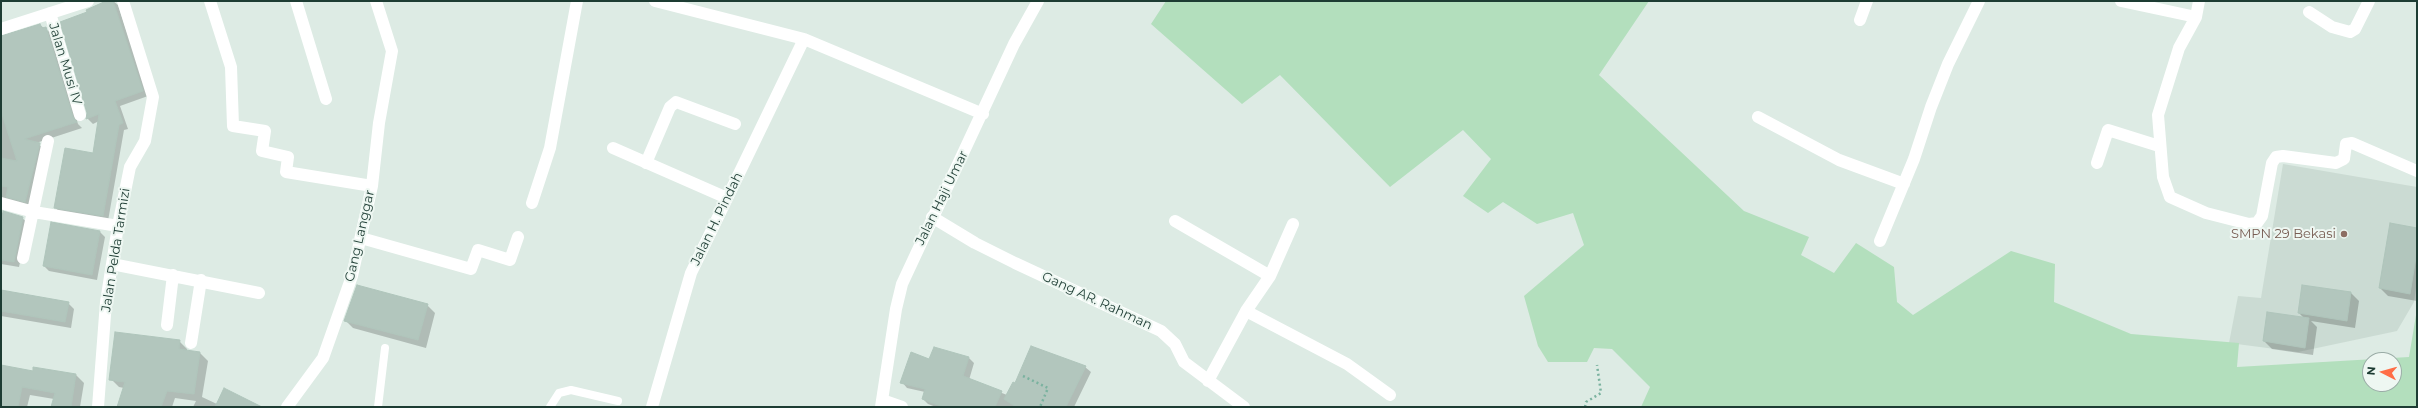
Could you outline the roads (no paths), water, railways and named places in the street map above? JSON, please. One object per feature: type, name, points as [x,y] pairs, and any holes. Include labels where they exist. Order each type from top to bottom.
[{"type":"street","points":[[1,29],[88,1]]},
{"type":"street","name":"Jalan Pelda Tarmizi","points":[[98,407],[106,302],[118,226],[130,167],[145,141],[153,98],[123,1]]},
{"type":"street","points":[[210,1],[231,67],[233,126],[265,131],[262,151],[288,157],[286,172],[372,186]]},
{"type":"street","points":[[296,1],[326,99]]},
{"type":"street","name":"Gang Langgar","points":[[287,407],[324,358],[352,276],[361,238],[372,186],[379,123],[392,51],[376,1]]},
{"type":"street","points":[[532,203],[550,148],[577,1]]},
{"type":"street","points":[[655,1],[804,39],[983,114]]},
{"type":"street","name":"Jalan Haji Umar","points":[[881,403],[896,309],[902,284],[932,217],[983,114],[1014,44],[1038,1]]},
{"type":"street","points":[[1860,20],[1867,1]]},
{"type":"street","points":[[1880,240],[1904,184],[1948,64],[1979,1]]},
{"type":"street","points":[[2121,1],[2196,17]]},
{"type":"street","points":[[2199,1],[2196,17],[2179,48],[2158,115],[2159,146],[2163,177],[2170,197],[2206,213],[2249,224],[2257,223],[2262,216],[2272,163],[2276,157],[2283,156],[2336,163],[2344,159],[2346,144],[2352,143],[2417,171]]},
{"type":"street","points":[[2309,12],[2332,27],[2350,32],[2355,29],[2369,1]]},
{"type":"street","name":"Jalan Musi IV","points":[[50,13],[80,115]]},
{"type":"street","name":"Jalan H. Pindah","points":[[652,407],[691,273],[804,39]]},
{"type":"street","points":[[646,163],[670,107],[676,102],[735,124]]},
{"type":"street","points":[[1758,117],[1839,160],[1904,184]]},
{"type":"street","points":[[2097,163],[2108,130],[2159,146]]},
{"type":"street","points":[[23,258],[48,141]]},
{"type":"street","points":[[613,148],[726,198]]},
{"type":"street","points":[[1,203],[34,212],[118,226]]},
{"type":"street","name":"Gang AR. Rahman","points":[[932,217],[975,243],[1008,260],[1161,331],[1175,344],[1184,362],[1244,407]]},
{"type":"street","points":[[1175,221],[1270,276]]},
{"type":"street","points":[[1208,381],[1246,311],[1270,276],[1293,224]]},
{"type":"street","points":[[361,238],[471,269],[478,250],[510,260],[518,237]]},
{"type":"street","points":[[112,264],[201,280],[258,293]]},
{"type":"street","points":[[167,325],[173,275]]},
{"type":"street","points":[[191,343],[201,280]]},
{"type":"street","points":[[1246,311],[1347,364],[1390,395]]},
{"type":"street","points":[[881,403],[902,407]]},
{"type":"lane","points":[[378,407],[385,348]]},
{"type":"lane","points":[[550,407],[559,393],[570,390],[618,401]]},
{"type":"place","name":"SMPN 29 Bekasi","points":[[2344,234]]}]
